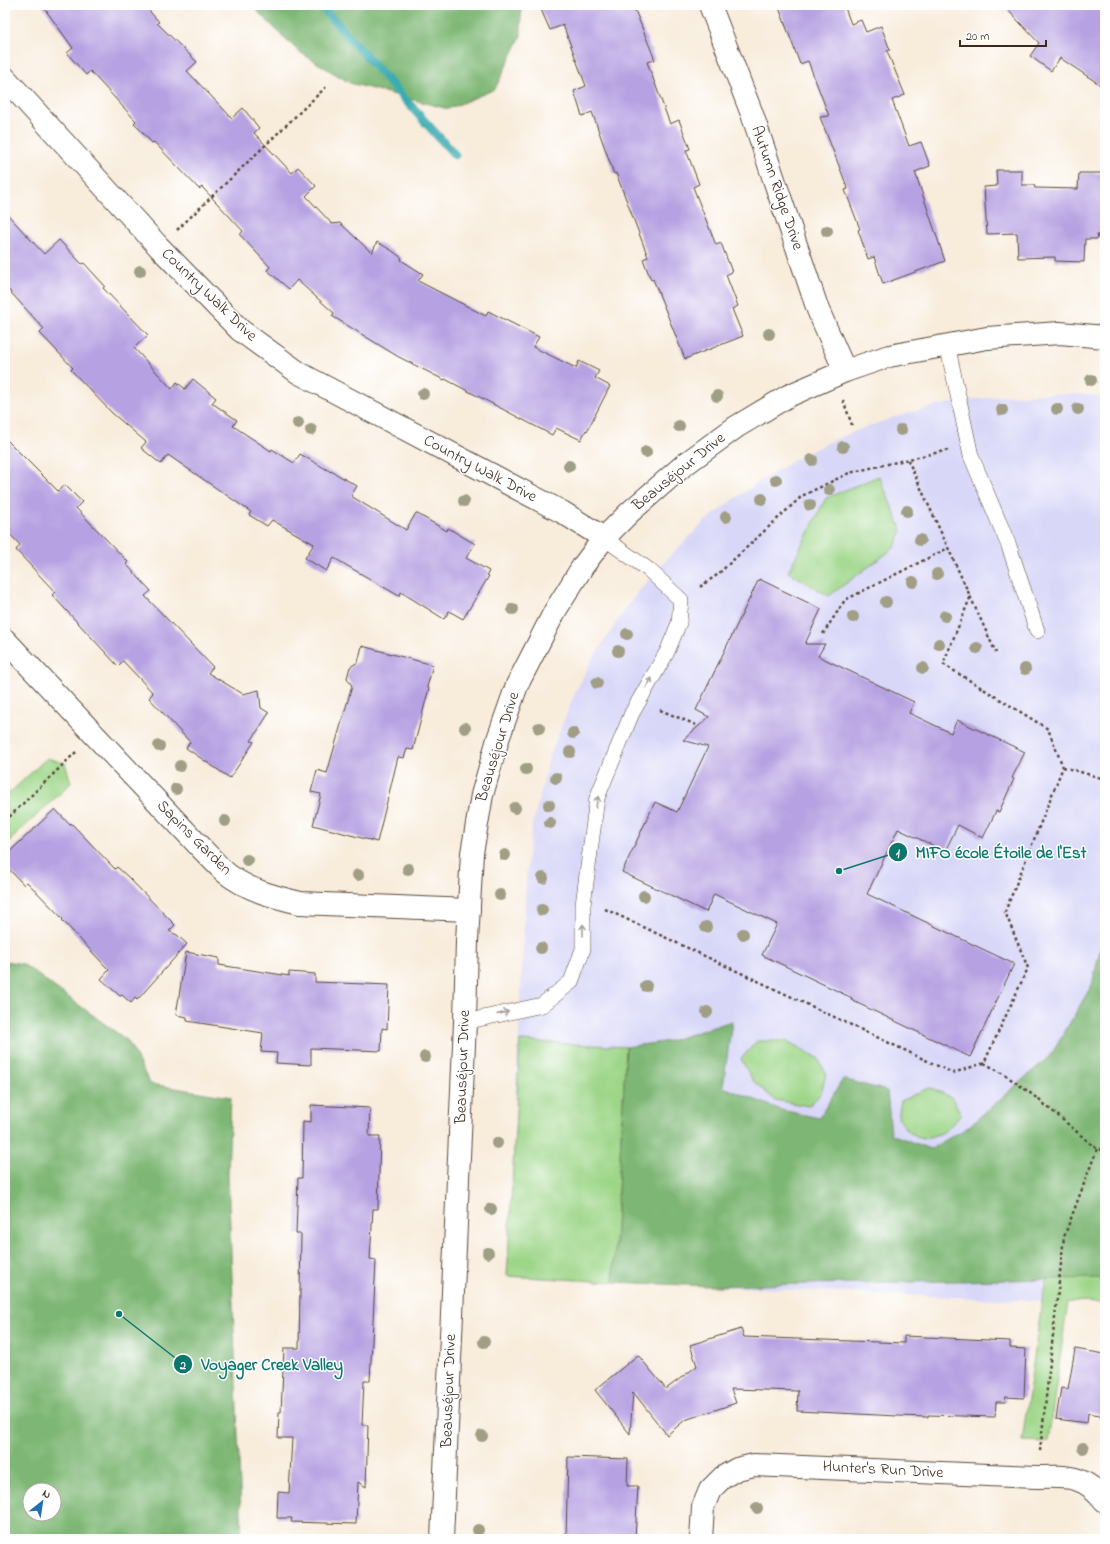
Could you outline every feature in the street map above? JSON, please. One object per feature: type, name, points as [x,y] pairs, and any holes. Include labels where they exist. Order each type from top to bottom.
[{"type":"street","name":"Autumn Ridge Drive","points":[[710,5],[752,114],[818,310],[845,372]]},
{"type":"street","name":"Country Walk Drive","points":[[5,78],[159,246],[240,330],[298,373],[562,512],[604,538]]},
{"type":"street","name":"Beauséjour Drive","points":[[442,1539],[472,853],[482,795],[498,739],[517,685],[555,611],[583,566],[604,538],[630,512],[684,465],[736,427],[788,396],[845,372],[889,356],[947,344],[987,338],[1060,333],[1105,337]]},
{"type":"street","name":"Sapins Garden","points":[[5,640],[227,874],[249,887],[275,897],[300,903],[469,910]]},
{"type":"street","name":"Hunter's Run Drive","points":[[701,1539],[703,1507],[710,1490],[723,1477],[737,1469],[754,1465],[1037,1477],[1066,1476],[1082,1481],[1096,1490],[1105,1501]]},
{"type":"lane","points":[[947,344],[971,456],[1009,546],[1037,631]]},
{"type":"lane","points":[[465,1022],[542,1005],[571,982],[583,949],[583,905],[597,798],[632,713],[668,652],[679,624],[681,600],[649,570],[604,538]]},
{"type":"path","points":[[159,246],[326,87]]},
{"type":"path","points":[[681,600],[717,575],[802,496],[849,473],[969,445]]},
{"type":"path","points":[[908,460],[996,653]]},
{"type":"path","points":[[823,634],[846,600],[948,548]]},
{"type":"path","points":[[970,598],[943,664],[1048,729],[1063,767],[1005,912],[1028,968],[984,1063]]},
{"type":"path","points":[[639,701],[699,726]]},
{"type":"path","points":[[5,821],[94,735]]},
{"type":"path","points":[[1063,767],[1105,779]]},
{"type":"path","points":[[631,921],[953,1073],[984,1063],[999,1071],[1048,1107],[1097,1149],[1105,1150]]},
{"type":"path","points":[[1037,1477],[1064,1237],[1097,1149]]},
{"type":"shaded area","points":[[1040,394],[1076,394],[1105,397],[1105,998],[1042,1301],[507,1277],[527,862],[532,827],[549,758],[575,693],[591,661],[630,602],[653,574],[704,522],[763,479],[794,460],[827,443],[861,429],[895,417],[931,407],[967,400]]},
{"type":"green space","points":[[251,5],[521,5],[521,36],[495,89],[448,109],[350,83],[298,51]]},
{"type":"green space","points":[[879,476],[902,531],[894,548],[829,596],[788,572],[826,498]]},
{"type":"green space","points":[[47,758],[65,763],[71,783],[5,845],[5,797]]},
{"type":"green space","points":[[1105,929],[1105,1278],[709,1286],[613,1282],[626,1047],[670,1041],[732,1021],[723,1087],[781,1110],[819,1118],[843,1079],[887,1091],[891,1134],[930,1149],[967,1128],[1051,1055],[1092,985]]},
{"type":"green space","points":[[5,961],[23,964],[128,1041],[150,1084],[231,1097],[228,1174],[242,1539],[5,1539]]},
{"type":"green space","points":[[1105,998],[1105,1303],[1068,1302],[1048,1442],[1022,1441],[1042,1301]]},
{"type":"green space","points":[[520,1041],[626,1047],[613,1282],[507,1276]]},
{"type":"green space","points":[[757,1041],[787,1041],[818,1058],[826,1074],[821,1094],[809,1106],[775,1100],[753,1081],[741,1059]]},
{"type":"green space","points":[[931,1088],[951,1097],[962,1115],[942,1133],[922,1139],[909,1132],[898,1118],[901,1101]]},
{"type":"building","points":[[42,5],[144,5],[159,22],[157,23],[197,62],[187,71],[232,118],[243,108],[259,128],[254,133],[292,173],[298,167],[316,186],[306,196],[332,224],[340,223],[372,253],[377,242],[391,250],[402,258],[401,260],[423,274],[418,281],[486,316],[488,311],[539,337],[533,347],[576,368],[579,361],[599,371],[595,378],[610,386],[581,440],[556,428],[552,435],[445,379],[444,380],[397,356],[332,316],[334,313],[297,280],[289,289],[267,270],[270,267],[240,235],[243,231],[202,187],[199,189],[154,142],[152,143],[134,123],[136,121],[90,71],[86,75],[67,53],[73,48]]},
{"type":"building","points":[[539,5],[633,5],[655,60],[647,62],[670,124],[679,120],[690,149],[686,150],[699,184],[693,187],[716,245],[721,243],[732,272],[726,275],[738,306],[732,309],[743,336],[685,359],[653,279],[651,280],[643,259],[648,257],[616,173],[614,174],[592,112],[582,116],[574,91],[586,86],[563,25],[550,30]]},
{"type":"building","points":[[778,5],[844,5],[851,24],[861,20],[866,32],[881,26],[890,50],[887,51],[905,95],[892,100],[909,146],[921,142],[930,166],[915,172],[945,261],[883,284],[874,257],[868,259],[858,230],[860,229],[845,190],[848,189],[820,117],[829,116],[808,61],[800,64]]},
{"type":"building","points":[[1003,5],[1105,5],[1105,88],[1060,58],[1051,71],[1030,56],[1039,43]]},
{"type":"building","points":[[996,170],[1022,170],[1022,185],[1034,185],[1035,188],[1078,189],[1079,173],[1105,173],[1105,235],[1097,235],[1098,239],[1085,239],[1084,262],[1055,261],[1055,257],[1018,258],[1017,233],[987,234],[984,187],[997,186]]},
{"type":"building","points":[[5,212],[44,254],[59,240],[82,264],[84,263],[105,286],[103,288],[148,335],[134,348],[172,389],[177,382],[185,389],[193,379],[216,398],[212,403],[237,420],[233,426],[271,451],[272,449],[294,463],[300,454],[357,486],[351,496],[406,530],[416,513],[447,531],[448,528],[475,544],[466,558],[489,571],[487,575],[489,576],[463,619],[449,611],[444,619],[401,592],[399,596],[334,558],[326,571],[305,558],[314,544],[272,520],[267,526],[249,515],[251,512],[168,455],[161,464],[141,448],[146,442],[112,413],[71,370],[73,368],[40,333],[44,329],[5,286]]},
{"type":"building","points":[[5,438],[58,491],[65,485],[82,502],[76,508],[128,562],[126,564],[151,591],[145,596],[213,667],[208,673],[243,694],[259,690],[261,708],[269,713],[251,741],[254,742],[230,778],[186,748],[190,742],[149,698],[153,693],[123,661],[118,666],[52,595],[55,592],[16,550],[20,545],[5,529]]},
{"type":"building","points":[[759,579],[821,609],[805,644],[825,644],[818,656],[914,702],[909,713],[951,733],[957,720],[1025,752],[1012,778],[1014,779],[999,812],[996,811],[983,838],[958,825],[945,851],[898,829],[867,894],[1014,964],[970,1057],[851,1000],[852,998],[762,955],[777,924],[714,894],[706,912],[622,872],[655,802],[677,812],[708,747],[683,740],[709,717],[696,710]]},
{"type":"building","points":[[362,646],[433,665],[427,687],[429,688],[413,750],[407,749],[404,758],[398,757],[377,842],[313,825],[321,794],[311,792],[317,770],[327,773],[352,686],[347,678],[350,667],[358,662]]},
{"type":"building","points":[[55,809],[70,825],[71,823],[115,869],[117,867],[127,876],[175,925],[169,931],[177,935],[187,944],[137,1000],[135,998],[131,1003],[122,995],[120,996],[101,979],[109,970],[62,920],[63,919],[27,882],[24,885],[5,865],[5,856]]},
{"type":"building","points":[[186,952],[219,958],[219,965],[289,976],[289,972],[315,974],[315,982],[389,985],[387,1029],[382,1028],[381,1051],[311,1048],[311,1065],[276,1063],[277,1053],[261,1052],[263,1033],[187,1021],[187,1017],[176,1015]]},
{"type":"building","points":[[311,1105],[370,1108],[369,1136],[380,1136],[378,1209],[373,1209],[370,1259],[376,1260],[370,1381],[364,1381],[362,1425],[368,1425],[366,1487],[358,1482],[356,1524],[291,1522],[292,1518],[277,1518],[278,1492],[289,1493],[292,1438],[278,1438],[279,1412],[281,1412],[284,1348],[299,1348],[301,1234],[296,1234],[298,1178],[302,1178],[303,1121],[311,1122]]},
{"type":"building","points":[[741,1329],[744,1337],[904,1343],[904,1336],[1010,1341],[1010,1348],[1026,1349],[1024,1398],[1005,1397],[1006,1402],[996,1402],[995,1417],[928,1415],[928,1417],[797,1411],[798,1391],[731,1389],[736,1403],[685,1420],[667,1435],[633,1392],[630,1434],[595,1390],[638,1355],[666,1389],[697,1366],[690,1345]]},
{"type":"building","points":[[1075,1349],[1105,1354],[1105,1416],[1088,1413],[1087,1423],[1056,1419],[1061,1388],[1068,1389]]},
{"type":"building","points":[[568,1457],[628,1459],[627,1486],[638,1486],[635,1539],[566,1539]]},
{"type":"waterway","points":[[320,5],[455,155]]},
{"type":"place","name":"MIFO école Étoile de l'Est","points":[[839,871]]},
{"type":"place","name":"Voyager Creek Valley","points":[[119,1314]]}]
